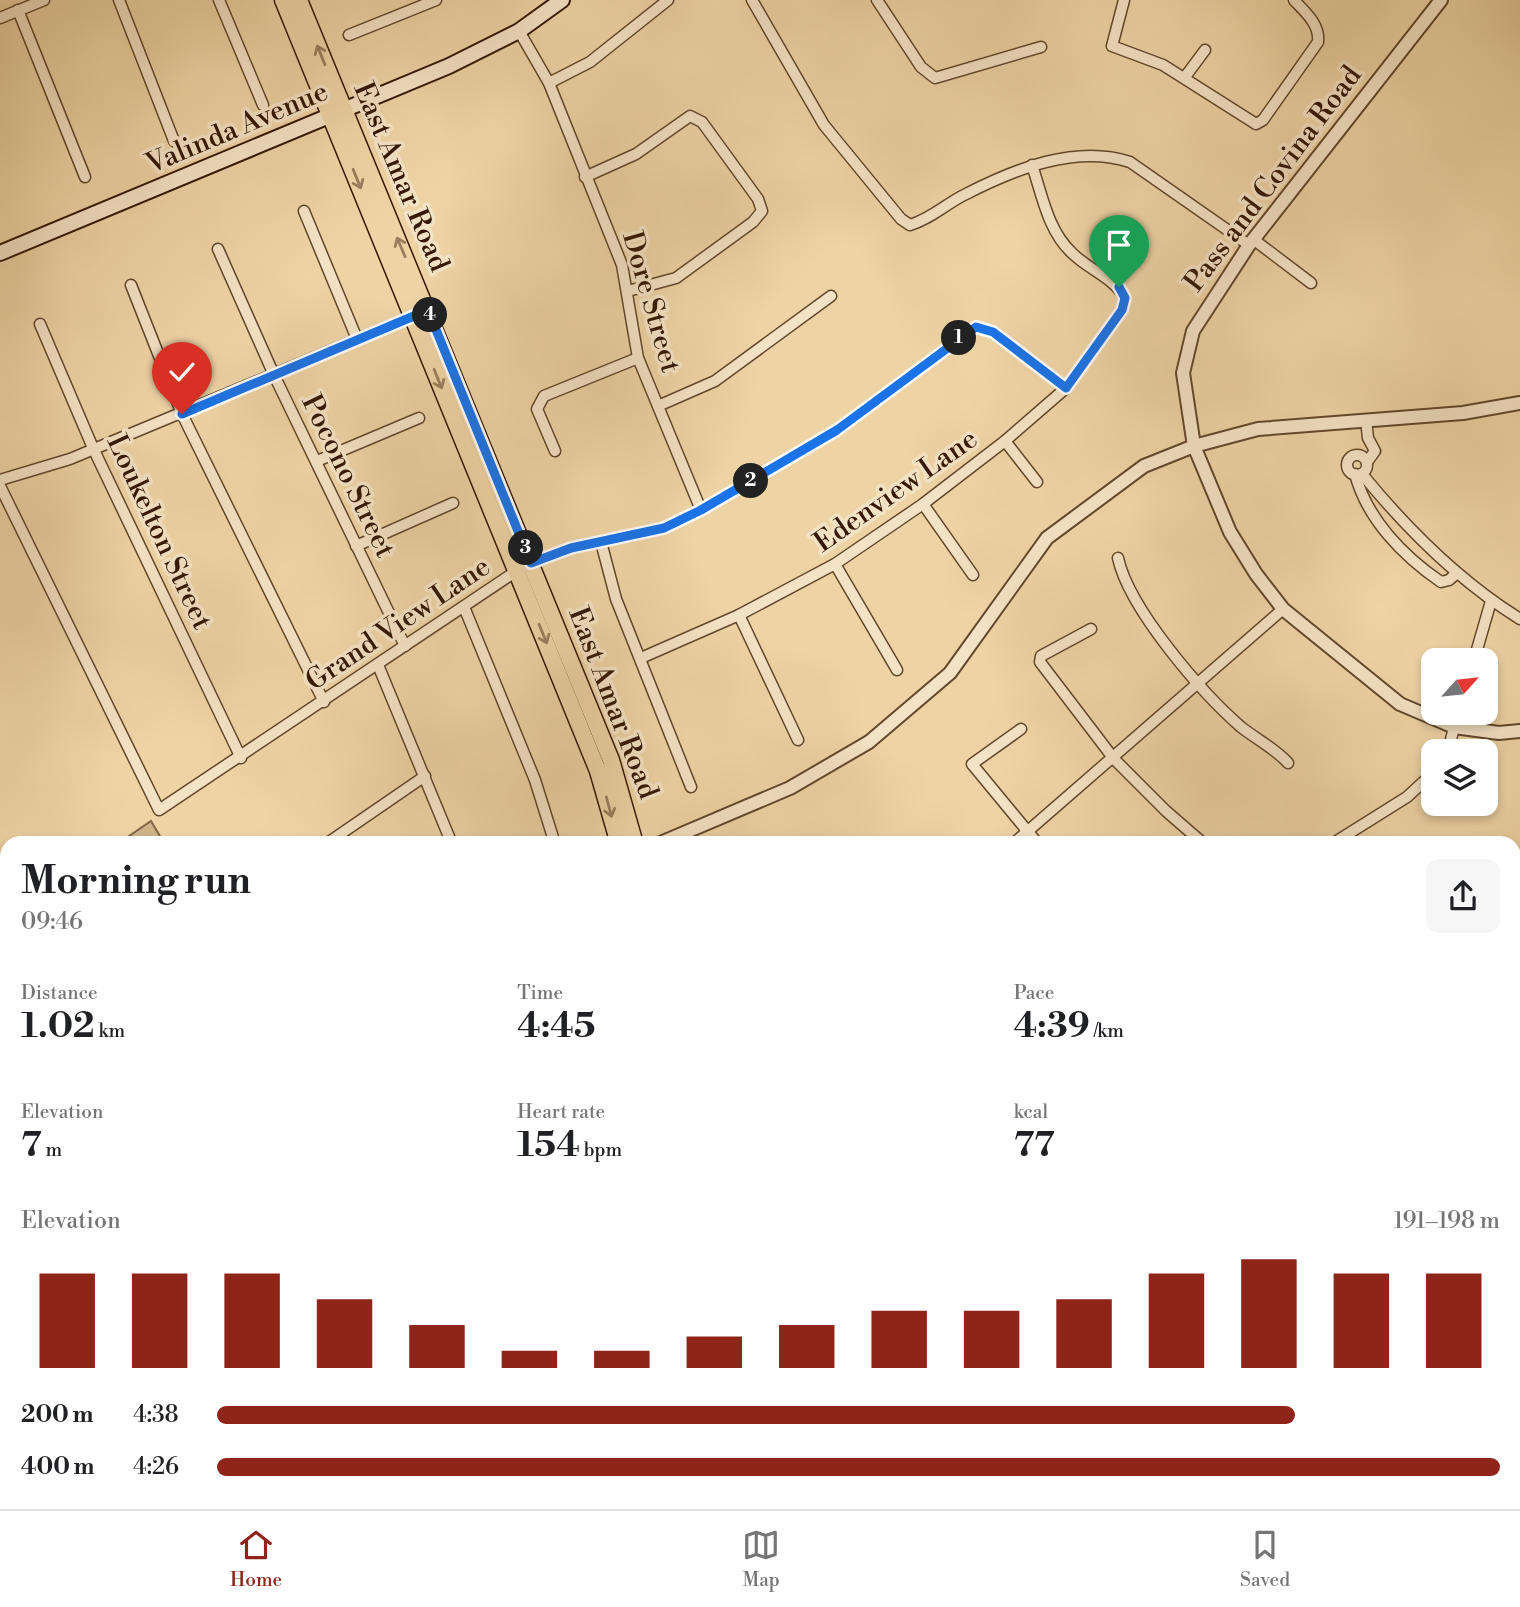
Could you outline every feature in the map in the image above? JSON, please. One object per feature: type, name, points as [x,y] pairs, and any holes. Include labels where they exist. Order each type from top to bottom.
[{"type":"main road","name":"East Amar Road","points":[[283,0],[338,113]]},
{"type":"main road","name":"East Amar Road","points":[[299,0],[338,113],[524,567],[611,760],[633,836]]},
{"type":"main road","name":"Valinda Avenue","points":[[0,253],[449,66],[519,31],[562,0]]},
{"type":"main road","name":"East Amar Road","points":[[524,567],[598,771],[617,836]]},
{"type":"street","points":[[0,18],[44,0]]},
{"type":"street","points":[[118,0],[174,141]]},
{"type":"street","points":[[219,0],[263,105]]},
{"type":"street","points":[[349,35],[435,0]]},
{"type":"street","points":[[549,83],[590,62],[668,0]]},
{"type":"street","points":[[752,0],[824,125],[901,219],[910,225],[966,194],[1032,165],[1088,154],[1108,154],[1130,162],[1311,283]]},
{"type":"street","points":[[877,0],[921,67],[935,78],[1041,47]]},
{"type":"street","points":[[1124,0],[1112,46],[1163,65],[1256,124],[1263,120],[1318,42],[1319,33],[1294,0]]},
{"type":"street","name":"Pass and Covina Road","points":[[1441,0],[1251,242],[1193,331],[1184,373],[1194,446],[1230,532],[1256,574],[1283,609],[1400,704],[1454,727],[1499,733],[1520,731]]},
{"type":"street","points":[[18,10],[85,177]]},
{"type":"street","name":"Dore Street","points":[[519,31],[549,83],[622,265],[628,291],[630,324],[638,358],[701,510]]},
{"type":"street","points":[[1185,77],[1205,50]]},
{"type":"street","points":[[585,177],[636,154],[690,116],[702,122],[758,199],[762,211],[753,222],[676,278],[628,291]]},
{"type":"street","name":"Edenview Lane","points":[[641,658],[739,615],[835,564],[923,504],[1006,441],[1066,388],[1122,310],[1125,298],[1119,287],[1071,253],[1054,231],[1032,165]]},
{"type":"street","points":[[304,211],[357,339]]},
{"type":"street","name":"Pocono Street","points":[[218,249],[274,374],[405,646]]},
{"type":"street","points":[[131,285],[182,414],[324,702]]},
{"type":"street","points":[[658,406],[715,381],[831,296]]},
{"type":"street","points":[[0,480],[69,459],[420,313]]},
{"type":"street","name":"Loukelton Street","points":[[40,324],[93,448],[241,758]]},
{"type":"street","name":"Grand View Lane","points":[[0,486],[159,810],[241,758],[524,567],[601,542],[664,528],[701,510],[837,430],[976,327],[993,332],[1066,388]]},
{"type":"street","points":[[555,451],[537,409],[544,396],[638,358]]},
{"type":"street","points":[[676,836],[790,788],[870,743],[950,673],[1048,538],[1094,500],[1144,466],[1194,446],[1276,426],[1519,408]]},
{"type":"street","points":[[317,461],[419,418]]},
{"type":"street","points":[[1366,420],[1368,438],[1375,451],[1358,474],[1361,497],[1398,545],[1441,582],[1457,573]]},
{"type":"street","points":[[1006,441],[1037,482]]},
{"type":"street","points":[[1367,462],[1361,455],[1350,458],[1348,467],[1457,573],[1491,601],[1520,619]]},
{"type":"street","points":[[356,546],[453,503]]},
{"type":"street","points":[[923,504],[973,575]]},
{"type":"street","points":[[601,542],[616,599],[691,787]]},
{"type":"street","points":[[1118,558],[1159,634],[1196,684],[1242,727],[1288,763]]},
{"type":"street","points":[[835,564],[897,670]]},
{"type":"street","points":[[1477,648],[1491,601]]},
{"type":"street","points":[[464,607],[535,780],[552,836]]},
{"type":"street","points":[[1022,836],[1114,759],[1283,609]]},
{"type":"street","points":[[739,615],[797,740]]},
{"type":"street","points":[[1090,629],[1039,659],[1114,759],[1195,836]]},
{"type":"street","points":[[378,665],[449,836]]},
{"type":"street","points":[[1451,739],[1454,727]]},
{"type":"street","points":[[1021,729],[972,764],[1031,836]]},
{"type":"street","points":[[341,836],[425,776]]},
{"type":"street","points":[[1345,836],[1407,797],[1421,784]]},
{"type":"shaded area","points":[[151,821],[160,836],[129,836]]},
{"type":"route","points":[[182,414],[428,310],[531,563],[571,548],[664,528],[701,510],[837,430],[976,327],[993,332],[1066,388],[1122,310],[1125,298],[1119,287]]}]
